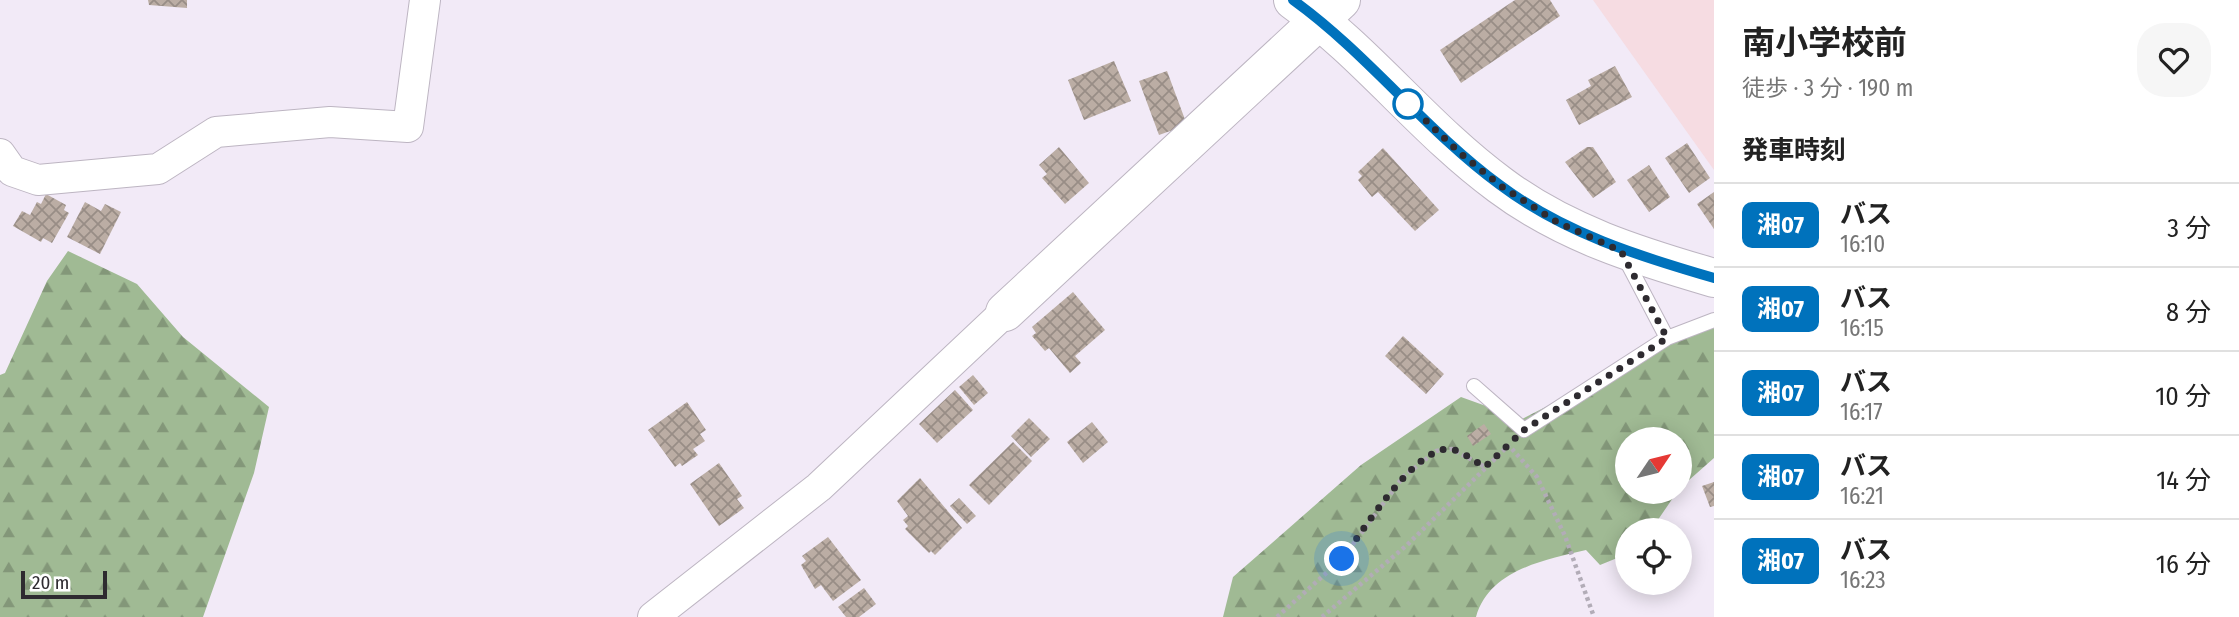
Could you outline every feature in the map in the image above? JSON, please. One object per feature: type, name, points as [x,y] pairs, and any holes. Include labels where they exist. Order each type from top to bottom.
[{"type":"street","points":[[0,154],[12,171],[38,180],[158,169],[216,132],[330,122],[408,127],[425,0]]},
{"type":"street","points":[[653,617],[819,487],[1005,312],[1318,7],[1460,153],[1501,186],[1557,222],[1621,251],[1714,278]]},
{"type":"lane","points":[[1621,251],[1667,338]]},
{"type":"lane","points":[[1474,386],[1524,430],[1667,338],[1714,320]]},
{"type":"path","points":[[1322,617],[1407,545],[1524,430]]},
{"type":"path","points":[[1509,445],[1537,477],[1565,536],[1594,617]]},
{"type":"path","points":[[1277,617],[1342,559],[1403,477],[1436,451],[1452,449],[1485,467]]},
{"type":"shaded area","points":[[1593,0],[1714,0],[1714,170]]},
{"type":"green space","points":[[68,251],[137,284],[183,337],[269,407],[254,473],[203,617],[0,617],[0,375],[5,373],[47,281]]},
{"type":"green space","points":[[1714,328],[1714,458],[1692,477],[1692,427],[1615,427],[1615,504],[1669,504],[1659,518],[1615,518],[1615,559],[1600,565],[1586,550],[1536,563],[1505,578],[1493,588],[1476,617],[1223,617],[1233,577],[1361,465],[1461,397],[1522,419],[1676,340]]},
{"type":"building","points":[[148,0],[187,0],[187,8],[149,5]]},
{"type":"building","points":[[1515,0],[1550,0],[1560,16],[1461,83],[1440,50]]},
{"type":"building","points":[[1114,61],[1131,101],[1084,120],[1068,80]]},
{"type":"building","points":[[1615,66],[1632,97],[1579,125],[1566,100],[1591,86],[1588,80]]},
{"type":"building","points":[[1167,71],[1187,125],[1159,135],[1139,81]]},
{"type":"building","points":[[1687,143],[1710,178],[1689,193],[1665,158]]},
{"type":"building","points":[[1059,147],[1089,183],[1065,204],[1042,178],[1047,174],[1039,165]]},
{"type":"building","points":[[1587,147],[1593,147],[1616,182],[1593,198],[1565,162]]},
{"type":"building","points":[[1383,148],[1439,210],[1415,231],[1378,192],[1372,197],[1358,180],[1362,176],[1358,172]]},
{"type":"building","points":[[1649,165],[1670,197],[1649,212],[1627,180]]},
{"type":"building","points":[[1714,192],[1714,229],[1697,204]]},
{"type":"building","points":[[46,194],[66,205],[64,210],[69,213],[52,243],[43,238],[41,242],[13,226],[22,211],[30,215],[37,202],[41,204]]},
{"type":"building","points":[[85,202],[101,211],[105,204],[121,212],[100,254],[67,237]]},
{"type":"building","points":[[1073,292],[1105,330],[1075,356],[1081,363],[1070,373],[1049,348],[1045,351],[1032,336],[1036,333],[1032,327]]},
{"type":"building","points":[[1403,336],[1444,374],[1426,394],[1385,356]]},
{"type":"building","points":[[973,375],[988,393],[974,405],[959,387]]},
{"type":"building","points":[[955,390],[973,410],[937,443],[919,424]]},
{"type":"building","points":[[687,402],[706,430],[700,434],[705,441],[693,449],[698,455],[682,466],[680,463],[675,467],[648,430]]},
{"type":"building","points":[[1029,418],[1050,439],[1031,457],[1011,436]]},
{"type":"building","points":[[1092,422],[1108,442],[1083,463],[1067,442]]},
{"type":"building","points":[[1484,424],[1491,434],[1473,446],[1467,436]]},
{"type":"building","points":[[1013,442],[1032,461],[989,505],[969,485]]},
{"type":"building","points":[[719,463],[742,496],[737,499],[744,508],[719,526],[690,484]]},
{"type":"building","points":[[920,478],[962,528],[935,555],[931,551],[929,553],[905,529],[908,526],[903,520],[908,516],[897,501]]},
{"type":"building","points":[[1714,482],[1714,506],[1710,507],[1702,486]]},
{"type":"building","points":[[959,498],[976,516],[967,524],[950,506]]},
{"type":"building","points":[[828,537],[861,580],[833,601],[821,585],[815,589],[801,565],[806,561],[802,556]]},
{"type":"building","points":[[864,588],[876,604],[859,617],[846,617],[838,607]]},
{"type":"bus line","name":"湘07","points":[[1293,0],[1320,20],[1460,153],[1501,186],[1557,222],[1621,251],[1714,278]]},
{"type":"route","points":[[1342,559],[1403,477],[1436,451],[1452,449],[1485,467],[1524,430],[1667,338],[1621,251],[1557,222],[1501,186],[1460,153],[1400,96],[1408,104]]}]
